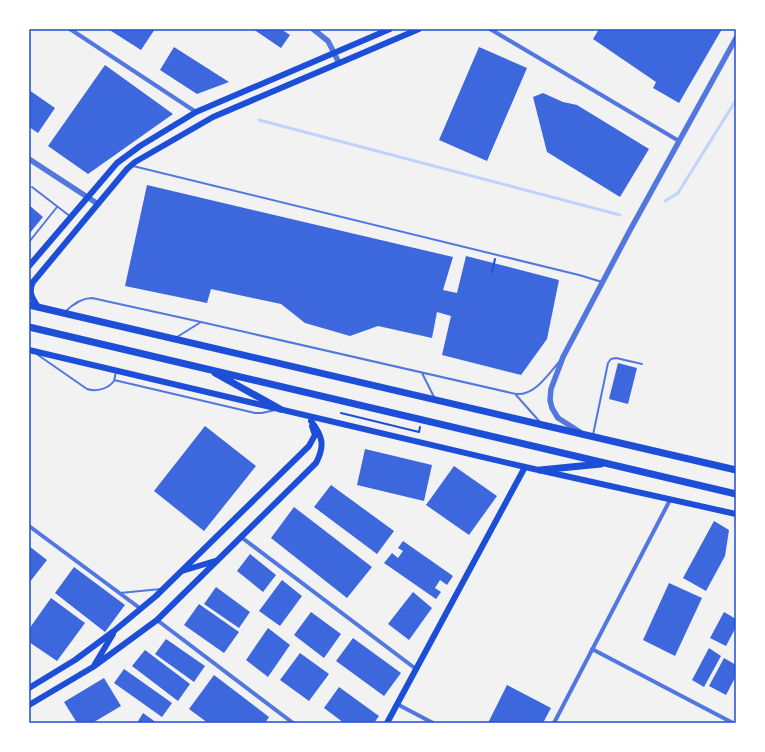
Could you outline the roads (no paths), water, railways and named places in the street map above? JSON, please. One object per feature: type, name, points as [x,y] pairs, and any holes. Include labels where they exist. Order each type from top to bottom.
[{"type":"main road","points":[[29,266],[117,163],[166,129],[196,112],[390,29]]},
{"type":"main road","points":[[38,307],[30,293],[33,282],[130,166],[213,117],[419,29]]},
{"type":"main road","points":[[29,305],[736,470]]},
{"type":"main road","points":[[29,327],[736,494]]},
{"type":"main road","points":[[31,350],[525,467],[736,514]]},
{"type":"main road","points":[[206,368],[280,409]]},
{"type":"main road","points":[[29,705],[93,667],[157,620],[316,463],[321,451],[321,440],[316,428],[304,415]]},
{"type":"main road","points":[[29,688],[75,660],[114,631],[141,609],[181,572],[309,446],[315,435],[311,422]]},
{"type":"main road","points":[[540,470],[607,464]]},
{"type":"main road","points":[[387,723],[525,467]]},
{"type":"main road","points":[[181,572],[217,561]]},
{"type":"main road","points":[[93,667],[114,631]]},
{"type":"street","points":[[70,29],[196,112]]},
{"type":"street","points":[[313,29],[328,40],[339,63]]},
{"type":"street","points":[[490,29],[678,141]]},
{"type":"street","points":[[585,435],[563,421],[554,413],[552,408],[550,400],[551,389],[563,357],[678,141],[736,38]]},
{"type":"street","points":[[29,159],[98,204]]},
{"type":"street","points":[[554,723],[670,500]]},
{"type":"street","points":[[29,526],[141,609]]},
{"type":"street","points":[[241,537],[416,669]]},
{"type":"street","points":[[157,620],[293,723]]},
{"type":"street","points":[[592,649],[733,723]]},
{"type":"street","points":[[397,704],[433,723]]},
{"type":"lane","points":[[130,166],[579,274],[604,282]]},
{"type":"lane","points":[[32,187],[72,217]]},
{"type":"lane","points":[[29,242],[57,207]]},
{"type":"lane","points":[[64,313],[80,300],[92,298],[516,394],[525,394],[534,389],[563,357]]},
{"type":"lane","points":[[174,339],[201,322]]},
{"type":"lane","points":[[31,350],[88,389],[99,390],[106,387],[114,380],[116,370]]},
{"type":"lane","points":[[593,437],[608,363],[616,358],[642,364]]},
{"type":"lane","points":[[422,373],[436,400]]},
{"type":"lane","points":[[114,380],[255,413],[280,409]]},
{"type":"lane","points":[[516,394],[543,425]]},
{"type":"lane","points":[[120,593],[164,588]]},
{"type":"waterway","points":[[665,201],[678,193],[736,100]]},
{"type":"waterway","points":[[259,120],[620,215]]}]
